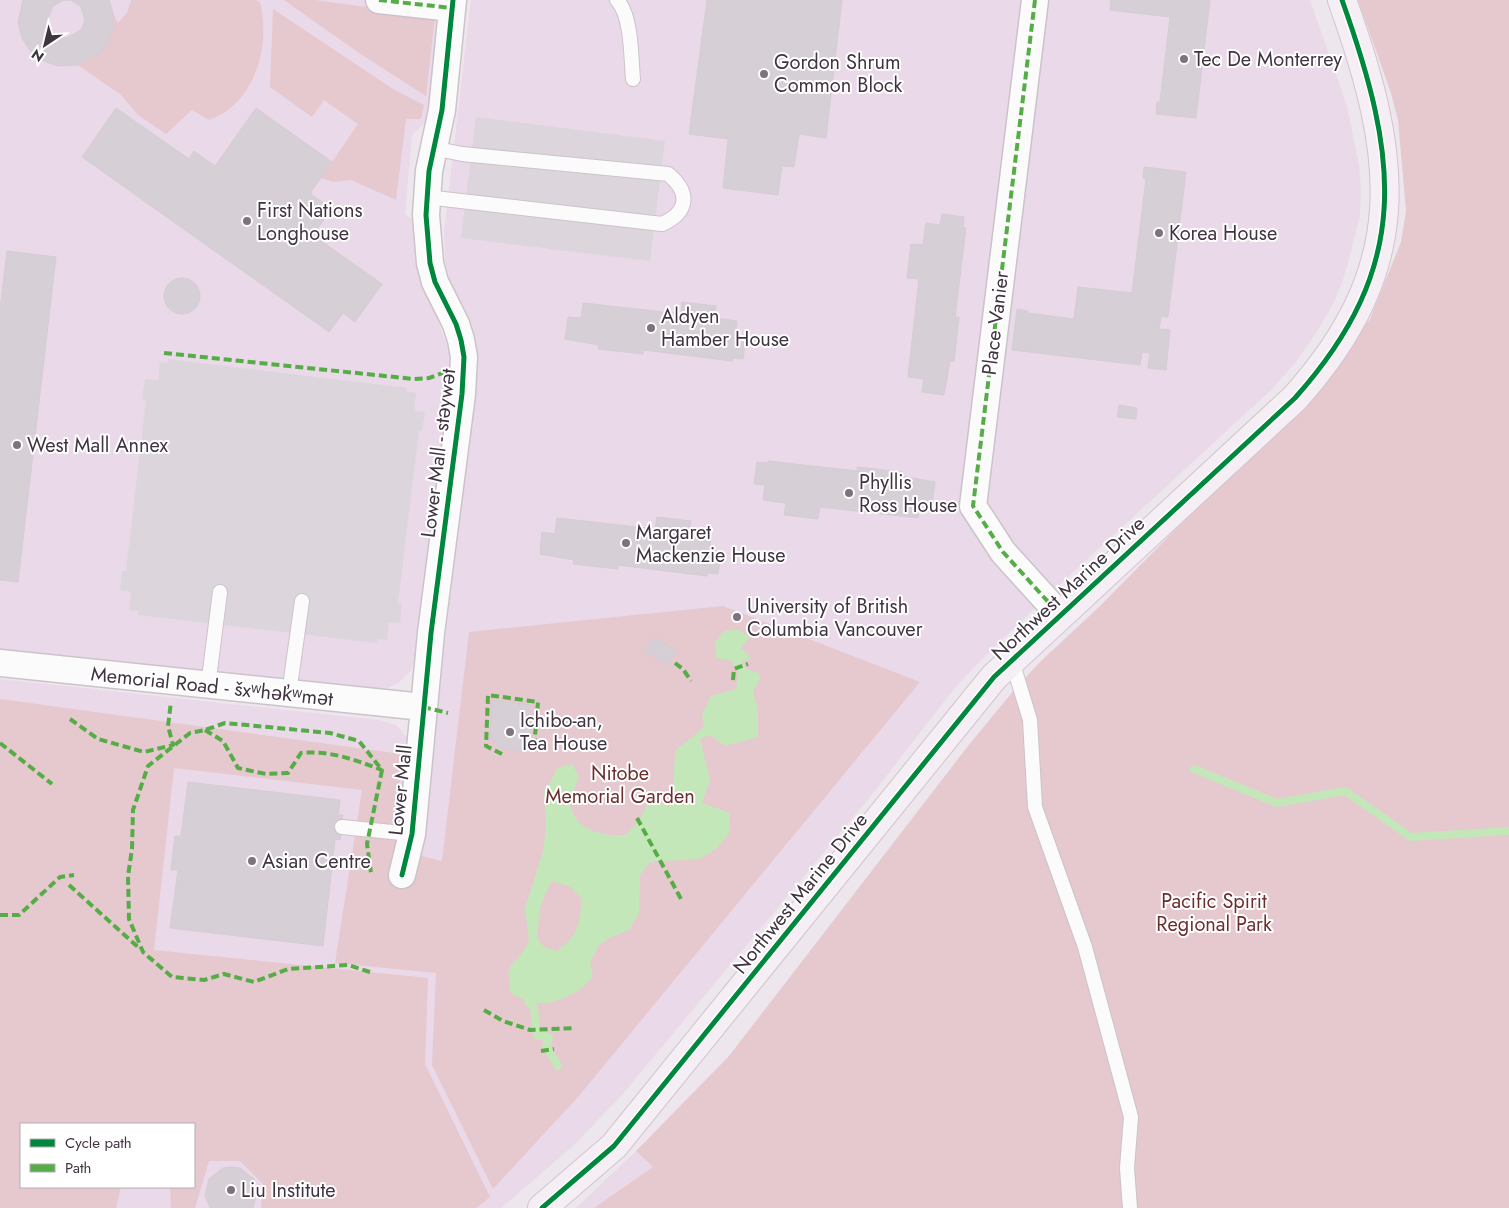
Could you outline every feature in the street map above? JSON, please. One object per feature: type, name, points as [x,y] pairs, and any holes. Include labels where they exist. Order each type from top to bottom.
[{"type":"street","points":[[379,0],[452,4]]},
{"type":"street","name":"Place Vanier","points":[[1034,0],[973,506],[1003,552],[1060,615]]},
{"type":"street","name":"Northwest Marine Drive","points":[[542,1208],[614,1146],[994,677],[1295,398],[1320,370],[1365,295],[1383,227],[1384,173],[1381,135],[1374,98],[1342,0]]},
{"type":"street","name":"Lower Mall - stəywət","points":[[423,707],[462,394],[464,357],[456,324],[435,282],[430,263],[426,197],[433,148],[442,110],[452,4]]},
{"type":"street","name":"Memorial Road - šxʷhək̓ʷmət","points":[[0,663],[208,686],[290,686],[423,707]]},
{"type":"street","name":"Lower Mall","points":[[402,876],[412,834],[423,707]]},
{"type":"lane","points":[[617,0],[622,5],[627,21],[633,80]]},
{"type":"lane","points":[[426,197],[662,224],[673,220],[680,212],[684,201],[683,192],[678,182],[668,174],[462,154],[433,148]]},
{"type":"lane","points":[[208,686],[220,592]]},
{"type":"lane","points":[[290,686],[302,601]]},
{"type":"lane","points":[[1012,661],[1030,720],[1035,807],[1085,947],[1132,1117],[1127,1168],[1130,1208]]},
{"type":"lane","points":[[342,827],[412,834]]},
{"type":"shaded area","points":[[0,0],[441,0],[426,122],[412,135],[405,214],[413,220],[416,259],[449,351],[449,391],[418,649],[411,671],[398,683],[381,691],[0,650]]},
{"type":"shaded area","name":"University of British Columbia Vancouver","points":[[471,0],[1310,0],[1347,106],[1359,165],[1361,189],[1360,216],[1345,274],[1334,302],[1296,362],[1271,390],[1045,598],[973,668],[950,694],[870,797],[621,1096],[574,1145],[501,1208],[0,1208],[0,679],[379,720],[396,725],[405,735],[433,739],[471,425],[474,338],[466,311],[450,281],[445,259],[444,232]]},
{"type":"shaded area","points":[[476,117],[665,141],[650,261],[461,238]]},
{"type":"shaded area","points":[[168,359],[407,388],[406,391],[416,393],[414,411],[425,412],[422,431],[419,431],[398,603],[402,604],[400,623],[389,622],[387,640],[377,639],[377,643],[138,615],[138,611],[129,610],[131,592],[120,590],[122,571],[126,571],[146,400],[142,399],[145,379],[158,380],[160,362],[167,363]]},
{"type":"shaded area","points":[[738,629],[750,638],[740,649],[748,654],[750,660],[741,661],[746,669],[759,673],[760,679],[753,691],[758,711],[758,737],[725,746],[710,735],[700,739],[710,780],[702,803],[730,813],[729,834],[716,849],[699,859],[650,862],[640,875],[639,913],[629,930],[611,937],[598,946],[590,963],[593,976],[581,989],[564,998],[545,1003],[527,1001],[518,997],[510,992],[509,968],[522,953],[529,941],[525,908],[543,851],[546,828],[544,791],[559,768],[572,764],[579,777],[569,802],[576,818],[582,825],[593,831],[612,835],[625,835],[639,821],[649,801],[660,804],[671,799],[675,751],[704,727],[702,715],[711,696],[736,689],[738,673],[732,661],[716,658],[715,642],[725,631]],"holes":[[[551,881],[569,886],[581,898],[579,922],[574,934],[556,951],[544,947],[537,938],[540,908]]]},
{"type":"shaded area","points":[[636,1151],[653,1167],[675,1208],[576,1208]]},
{"type":"green space","points":[[131,0],[256,0],[260,2],[263,19],[261,54],[256,72],[238,101],[225,112],[209,120],[192,110],[166,134],[138,115],[121,95],[78,65],[93,57],[104,45],[108,38],[113,13],[118,23],[127,13]]},
{"type":"green space","points":[[284,0],[314,0],[435,16],[426,96],[359,53]]},
{"type":"green space","name":"Pacific Spirit Regional Park","points":[[1358,0],[1509,0],[1509,1208],[594,1208],[653,1167],[636,1151],[729,1056],[968,746],[1014,690],[1040,662],[1100,606],[1310,393],[1370,319],[1401,242],[1406,211],[1398,120],[1391,93]]},
{"type":"green space","points":[[273,9],[393,89],[424,105],[421,119],[406,119],[396,200],[351,180],[333,182],[321,178],[358,124],[324,100],[312,117],[270,87]]},
{"type":"green space","name":"Nitobe Memorial Garden","points":[[723,606],[920,682],[578,1097],[493,1189],[432,1065],[436,973],[335,963],[362,790],[174,768],[154,950],[428,978],[425,1064],[490,1197],[476,1208],[261,1208],[263,1184],[240,1161],[209,1161],[195,1208],[171,1208],[170,1188],[195,1188],[195,1123],[20,1123],[20,1188],[121,1188],[116,1208],[0,1208],[0,699],[401,754],[397,850],[442,861],[469,632]]},
{"type":"building","points":[[23,0],[64,0],[53,6],[48,18],[51,30],[56,35],[67,38],[81,30],[85,20],[81,7],[71,0],[109,0],[113,13],[113,28],[108,42],[99,53],[78,65],[58,66],[44,61],[31,52],[22,38],[18,22]]},
{"type":"building","name":"Gordon Shrum Common Block","points":[[707,0],[842,0],[826,138],[799,134],[794,167],[782,166],[778,195],[723,188],[728,139],[689,134]]},
{"type":"building","name":"Tec De Monterrey","points":[[1111,0],[1210,0],[1196,118],[1156,114],[1157,102],[1160,102],[1170,17],[1110,10]]},
{"type":"building","name":"First Nations Longhouse","points":[[116,108],[189,159],[194,151],[215,166],[256,108],[332,162],[311,192],[312,195],[328,206],[329,204],[333,207],[313,235],[382,284],[355,322],[343,313],[329,332],[82,157]]},
{"type":"building","name":"Korea House","points":[[1144,167],[1186,172],[1168,317],[1161,316],[1159,329],[1170,330],[1166,370],[1148,368],[1150,353],[1142,352],[1140,365],[1012,350],[1017,309],[1028,311],[1028,313],[1074,319],[1078,287],[1132,293],[1146,179],[1143,178]]},
{"type":"building","points":[[942,214],[964,217],[963,227],[966,228],[955,317],[959,317],[954,361],[950,361],[944,395],[922,392],[924,379],[908,377],[919,279],[907,278],[911,244],[923,245],[926,223],[940,225]]},
{"type":"building","name":"West Mall Annex","points":[[7,251],[56,257],[18,582],[0,580],[0,310]]},
{"type":"building","points":[[182,278],[195,283],[200,296],[195,309],[182,314],[169,309],[164,296],[169,283]]},
{"type":"building","name":"Aldyen Hamber House","points":[[682,302],[716,306],[715,318],[737,321],[735,335],[746,337],[743,359],[733,358],[732,361],[643,350],[643,354],[598,349],[599,345],[565,339],[568,317],[581,318],[583,303],[681,314]]},
{"type":"building","points":[[1119,405],[1137,408],[1136,419],[1117,417]]},
{"type":"building","name":"Phyllis Ross House","points":[[768,461],[857,471],[857,467],[902,472],[901,476],[935,482],[932,504],[920,502],[918,518],[820,507],[818,519],[784,515],[786,503],[763,500],[765,485],[754,484],[757,462],[768,463]]},
{"type":"building","name":"Margaret Mackenzie House","points":[[657,517],[691,521],[689,533],[711,536],[710,550],[721,552],[718,574],[707,573],[707,576],[618,565],[618,569],[573,564],[574,560],[540,554],[542,532],[555,534],[557,518],[655,529]]},
{"type":"building","points":[[655,637],[677,652],[667,665],[643,650]]},
{"type":"building","name":"Ichibo-an, Tea House","points":[[492,700],[530,705],[527,724],[531,725],[529,747],[524,746],[524,751],[496,748],[496,740],[490,739]]},
{"type":"building","name":"Asian Centre","points":[[188,782],[340,800],[338,815],[343,815],[340,840],[335,839],[323,946],[170,928],[178,870],[171,870],[173,852],[175,836],[181,836]]},
{"type":"building","name":"Liu Institute","points":[[223,1168],[240,1168],[254,1179],[257,1192],[253,1208],[210,1208],[205,1196],[209,1179]]},
{"type":"waterway","points":[[1194,769],[1277,803],[1345,791],[1411,837],[1509,831]]},
{"type":"waterway","points":[[528,1002],[534,1008],[537,1035],[549,1037],[546,1046],[558,1066]]},
{"type":"marked path","points":[[379,0],[452,8]]},
{"type":"marked path","points":[[1035,0],[973,506],[1003,552],[1060,615]]},
{"type":"marked path","points":[[164,353],[414,379],[429,378],[448,371]]},
{"type":"marked path","points":[[675,663],[683,669],[691,681]]},
{"type":"marked path","points":[[733,680],[734,669],[748,664]]},
{"type":"marked path","points":[[502,754],[486,746],[488,695],[538,702],[534,747]]},
{"type":"marked path","points":[[70,719],[98,739],[144,752],[173,745],[168,726],[171,702]]},
{"type":"marked path","points":[[423,707],[448,713]]},
{"type":"marked path","points":[[370,972],[348,965],[288,969],[254,982],[224,974],[204,980],[172,977],[143,952],[129,919],[128,876],[132,849],[133,810],[148,766],[190,733],[225,723],[330,733],[359,741],[382,770],[367,844],[371,873]]},
{"type":"marked path","points":[[205,730],[223,741],[238,768],[266,774],[288,773],[301,753],[312,752],[332,754],[382,770]]},
{"type":"marked path","points":[[0,743],[52,784]]},
{"type":"marked path","points":[[637,818],[681,899]]},
{"type":"marked path","points":[[0,915],[19,915],[60,877],[74,875]]},
{"type":"marked path","points":[[69,885],[139,948]]},
{"type":"marked path","points":[[484,1010],[503,1021],[530,1030],[575,1028]]},
{"type":"marked path","points":[[541,1051],[554,1049]]},
{"type":"cycle path","points":[[402,875],[412,834],[431,633],[462,394],[464,357],[461,340],[456,324],[435,282],[430,263],[426,215],[429,171],[442,110],[453,0]]},
{"type":"cycle path","points":[[542,1208],[614,1146],[994,677],[1295,398],[1333,349],[1360,302],[1377,255],[1384,208],[1383,160],[1375,110],[1361,57],[1342,0]]},
{"type":"place","name":"Tec De Monterrey","points":[[1184,59]]},
{"type":"place","name":"Gordon Shrum Common Block","points":[[764,74]]},
{"type":"place","name":"First Nations Longhouse","points":[[247,221]]},
{"type":"place","name":"Korea House","points":[[1159,233]]},
{"type":"place","name":"Aldyen Hamber House","points":[[651,328]]},
{"type":"place","name":"West Mall Annex","points":[[17,445]]},
{"type":"place","name":"Phyllis Ross House","points":[[849,493]]},
{"type":"place","name":"Margaret Mackenzie House","points":[[626,543]]},
{"type":"place","name":"University of British Columbia Vancouver","points":[[737,617]]},
{"type":"place","name":"Ichibo-an, Tea House","points":[[510,732]]},
{"type":"place","name":"Asian Centre","points":[[252,861]]},
{"type":"place","name":"Liu Institute","points":[[231,1190]]}]
